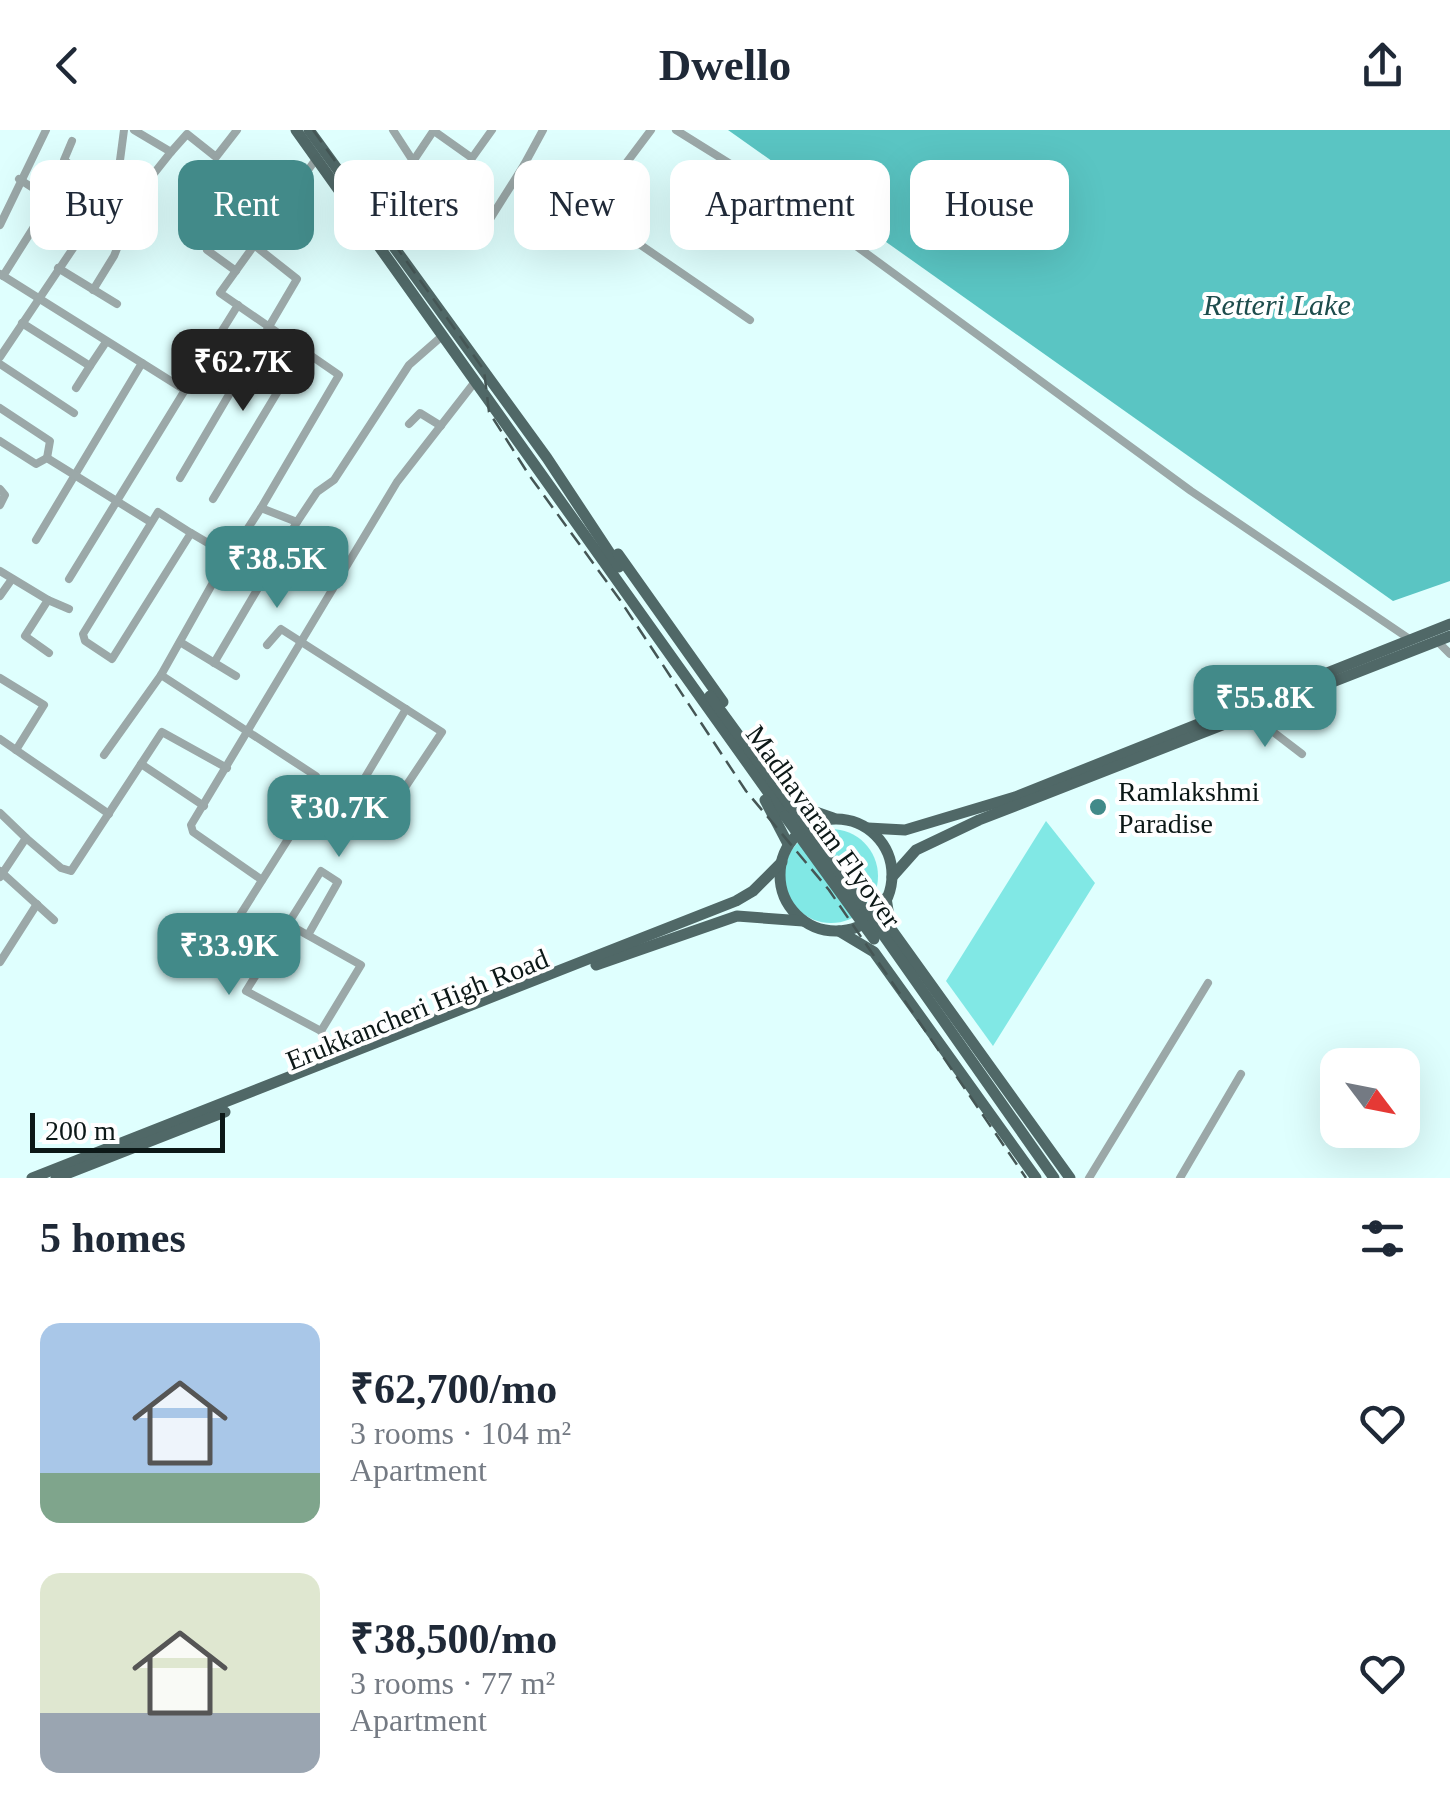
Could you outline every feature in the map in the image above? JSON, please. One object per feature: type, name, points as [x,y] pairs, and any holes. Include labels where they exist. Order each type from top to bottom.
[{"type":"main road","points":[[296,130],[562,504],[563,514],[761,794],[788,844]]},
{"type":"main road","points":[[309,130],[334,166]]},
{"type":"main road","points":[[394,250],[577,509],[584,503],[791,796],[807,809],[868,828],[906,830],[1000,802],[1450,624]]},
{"type":"main road","name":"Madhavaram Flyover","points":[[562,504],[577,509],[1054,1178]]},
{"type":"main road","name":"Madhavaram Flyover","points":[[577,509],[1044,1178]]},
{"type":"main road","points":[[892,876],[916,850],[980,820],[1444,638]]},
{"type":"main road","points":[[834,818],[816,822],[788,844],[782,862],[782,894],[803,920],[839,931],[874,952],[1036,1178]]},
{"type":"main road","points":[[839,931],[867,921],[886,898],[892,876],[889,858],[868,828]]},
{"type":"main road","points":[[32,1178],[744,896],[782,862]]},
{"type":"main road","points":[[744,896],[749,916]]},
{"type":"main road","points":[[886,898],[892,929],[1070,1178]]},
{"type":"main road","name":"Erukkancheri High Road","points":[[56,1178],[535,987],[712,922],[749,916],[803,920]]},
{"type":"street","points":[[0,225],[46,130]]},
{"type":"street","points":[[120,160],[124,130]]},
{"type":"street","points":[[134,130],[171,152]]},
{"type":"street","points":[[158,170],[187,134],[216,157],[237,130]]},
{"type":"street","points":[[393,130],[412,160]]},
{"type":"street","points":[[414,160],[434,130],[472,158],[492,130]]},
{"type":"street","points":[[527,160],[541,134],[528,130]]},
{"type":"street","points":[[628,160],[651,130]]},
{"type":"street","points":[[676,130],[822,221],[1274,549],[1410,640]]},
{"type":"street","points":[[64,160],[72,142]]},
{"type":"street","points":[[19,179],[30,186]]},
{"type":"street","points":[[494,211],[514,180]]},
{"type":"street","points":[[30,233],[2,275],[185,390]]},
{"type":"street","points":[[70,250],[0,357],[74,413]]},
{"type":"street","points":[[93,290],[116,250]]},
{"type":"street","points":[[208,250],[236,270]]},
{"type":"street","points":[[104,755],[161,675],[228,556],[339,376],[220,293],[250,250]]},
{"type":"street","points":[[180,478],[298,279],[260,250]]},
{"type":"street","points":[[649,250],[750,320]]},
{"type":"street","points":[[58,268],[117,304]]},
{"type":"street","points":[[69,579],[238,306]]},
{"type":"street","points":[[22,323],[90,366]]},
{"type":"street","points":[[214,663],[317,492],[334,480],[409,365],[441,337]]},
{"type":"street","points":[[76,388],[106,342]]},
{"type":"street","points":[[214,499],[304,348]]},
{"type":"street","points":[[36,540],[142,363]]},
{"type":"street","points":[[262,880],[192,832],[192,825],[398,482],[474,383]]},
{"type":"street","points":[[0,408],[50,441],[46,458],[36,464],[0,441]]},
{"type":"street","points":[[408,424],[420,413],[441,426]]},
{"type":"street","points":[[46,458],[149,521]]},
{"type":"street","points":[[0,489],[5,495],[0,505]]},
{"type":"street","points":[[260,508],[297,522]]},
{"type":"street","points":[[191,534],[112,658],[85,641],[83,634],[158,512],[228,556]]},
{"type":"street","points":[[0,570],[70,609]]},
{"type":"street","points":[[0,596],[12,579]]},
{"type":"street","points":[[48,600],[25,636],[49,653]]},
{"type":"street","points":[[161,675],[316,776],[321,787],[348,806],[382,822],[441,734],[302,641],[277,630],[267,646]]},
{"type":"street","points":[[1444,638],[1450,654]]},
{"type":"street","points":[[180,642],[236,676]]},
{"type":"street","points":[[0,678],[44,705],[16,750]]},
{"type":"street","points":[[348,806],[406,709]]},
{"type":"street","points":[[1251,715],[1302,754]]},
{"type":"street","points":[[0,814],[71,871],[159,734],[166,732],[227,768]]},
{"type":"street","points":[[0,740],[110,814]]},
{"type":"street","points":[[140,764],[204,806]]},
{"type":"street","points":[[238,947],[225,939],[321,787]]},
{"type":"street","points":[[26,838],[1,874],[54,920]]},
{"type":"street","points":[[308,934],[338,886],[322,872],[246,990],[321,1032],[336,1060]]},
{"type":"street","points":[[0,962],[37,904]]},
{"type":"street","points":[[286,923],[361,965],[321,1032]]},
{"type":"street","points":[[1090,1178],[1208,983]]},
{"type":"street","points":[[1180,1178],[1241,1074]]},
{"type":"shaded area","points":[[1046,821],[1095,883],[993,1046],[946,981]]},
{"type":"shaded area","points":[[831,829],[849,832],[864,843],[875,858],[875,894],[864,909],[849,920],[831,923],[813,920],[798,909],[787,894],[784,876],[787,858],[798,843],[813,832]]},
{"type":"water","name":"Retteri Lake","points":[[728,130],[1450,130],[1450,581],[1393,601],[890,245],[890,160],[770,160]]},
{"type":"railway","points":[[313,130],[484,370],[489,412],[529,475],[620,600],[746,791],[829,890],[1026,1178]]},
{"type":"place","name":"Ramlakshmi Paradise","points":[[1098,807]]}]
